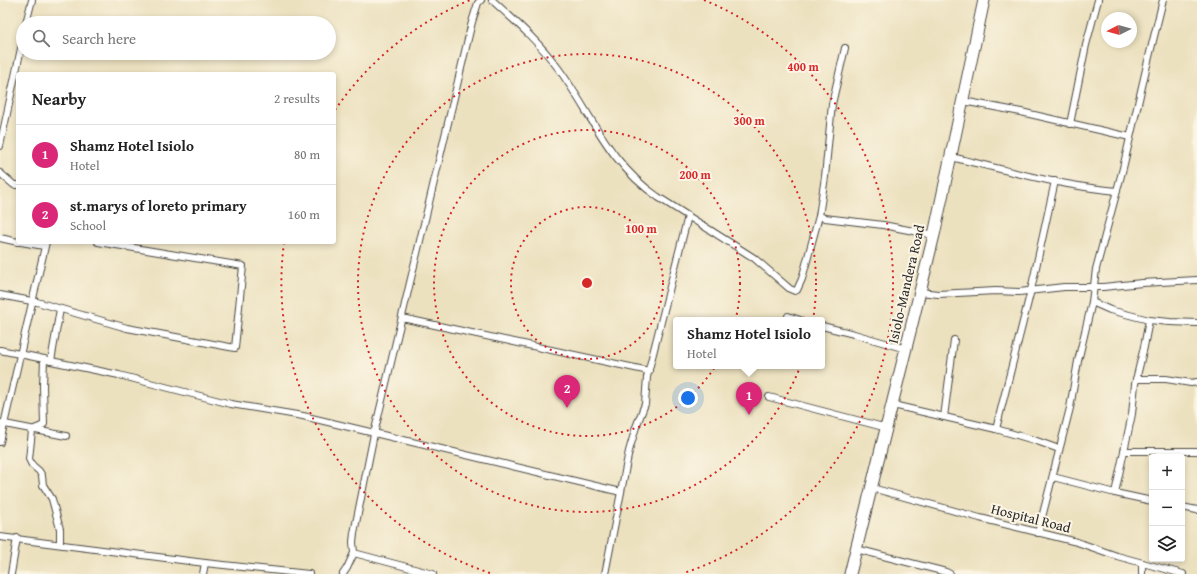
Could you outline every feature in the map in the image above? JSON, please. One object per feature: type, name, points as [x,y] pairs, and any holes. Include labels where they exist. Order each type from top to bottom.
[{"type":"highway","name":"Isiolo-Mandera Road","points":[[850,574],[934,235],[984,0]]},
{"type":"street","points":[[28,16],[32,0]]},
{"type":"street","points":[[342,574],[347,568],[354,553],[354,533],[374,434],[472,22],[478,3],[481,0]]},
{"type":"street","points":[[492,0],[528,34],[558,68],[605,142],[631,175],[645,188],[754,258],[790,289],[795,291],[797,290],[802,279],[819,216],[825,177],[832,104],[845,48]]},
{"type":"street","points":[[1070,124],[1086,45],[1098,0]]},
{"type":"street","points":[[1038,533],[1070,408],[1078,361],[1092,302],[1096,269],[1117,191],[1163,0]]},
{"type":"street","points":[[0,146],[18,60]]},
{"type":"street","points":[[963,101],[1021,112],[1130,137]]},
{"type":"street","points":[[951,157],[1055,181],[1102,190],[1117,191]]},
{"type":"street","points":[[0,173],[16,185]]},
{"type":"street","points":[[996,429],[1031,290],[1055,181]]},
{"type":"street","points":[[604,574],[633,435],[645,404],[645,388],[688,216]]},
{"type":"street","points":[[819,216],[824,218],[875,224],[934,235]]},
{"type":"street","points":[[0,238],[16,241]]},
{"type":"street","points":[[0,442],[2,423],[20,355],[45,244]]},
{"type":"street","points":[[0,295],[32,301],[127,328],[235,348],[243,266],[110,244]]},
{"type":"street","points":[[920,292],[938,294],[996,291],[1019,292],[1064,287],[1197,280]]},
{"type":"street","points":[[1092,302],[1110,310],[1148,320],[1197,323]]},
{"type":"street","points":[[52,361],[60,310]]},
{"type":"street","points":[[402,318],[649,371]]},
{"type":"street","points":[[1115,493],[1134,406],[1136,378],[1144,347],[1148,320]]},
{"type":"street","points":[[825,327],[906,349]]},
{"type":"street","points":[[944,417],[954,340]]},
{"type":"street","points":[[0,350],[119,375],[231,404],[303,416],[621,492]]},
{"type":"street","points":[[33,429],[44,424],[44,359]]},
{"type":"street","points":[[1136,378],[1197,382]]},
{"type":"street","points":[[769,397],[887,428]]},
{"type":"street","points":[[893,405],[996,429],[1059,449]]},
{"type":"street","points":[[2,423],[66,436]]},
{"type":"street","points":[[33,429],[29,459],[32,465],[39,470],[42,476],[43,485],[52,499],[60,529],[60,544]]},
{"type":"street","points":[[1124,451],[1197,451]]},
{"type":"street","points":[[1053,477],[1149,500]]},
{"type":"street","name":"Hospital Road","points":[[872,488],[1038,533],[1078,542],[1142,563],[1183,574]]},
{"type":"street","points":[[1185,508],[1197,510]]},
{"type":"street","points":[[0,537],[205,563],[308,574]]},
{"type":"street","points":[[11,574],[17,538]]},
{"type":"street","points":[[856,549],[950,574]]},
{"type":"street","points":[[354,553],[433,574]]},
{"type":"street","points":[[203,574],[205,563]]},
{"type":"street","points":[[1142,563],[1142,574]]},
{"type":"place","name":"st.marys of loreto primary","points":[[567,408]]},
{"type":"place","name":"Shamz Hotel Isiolo","points":[[749,415]]}]
